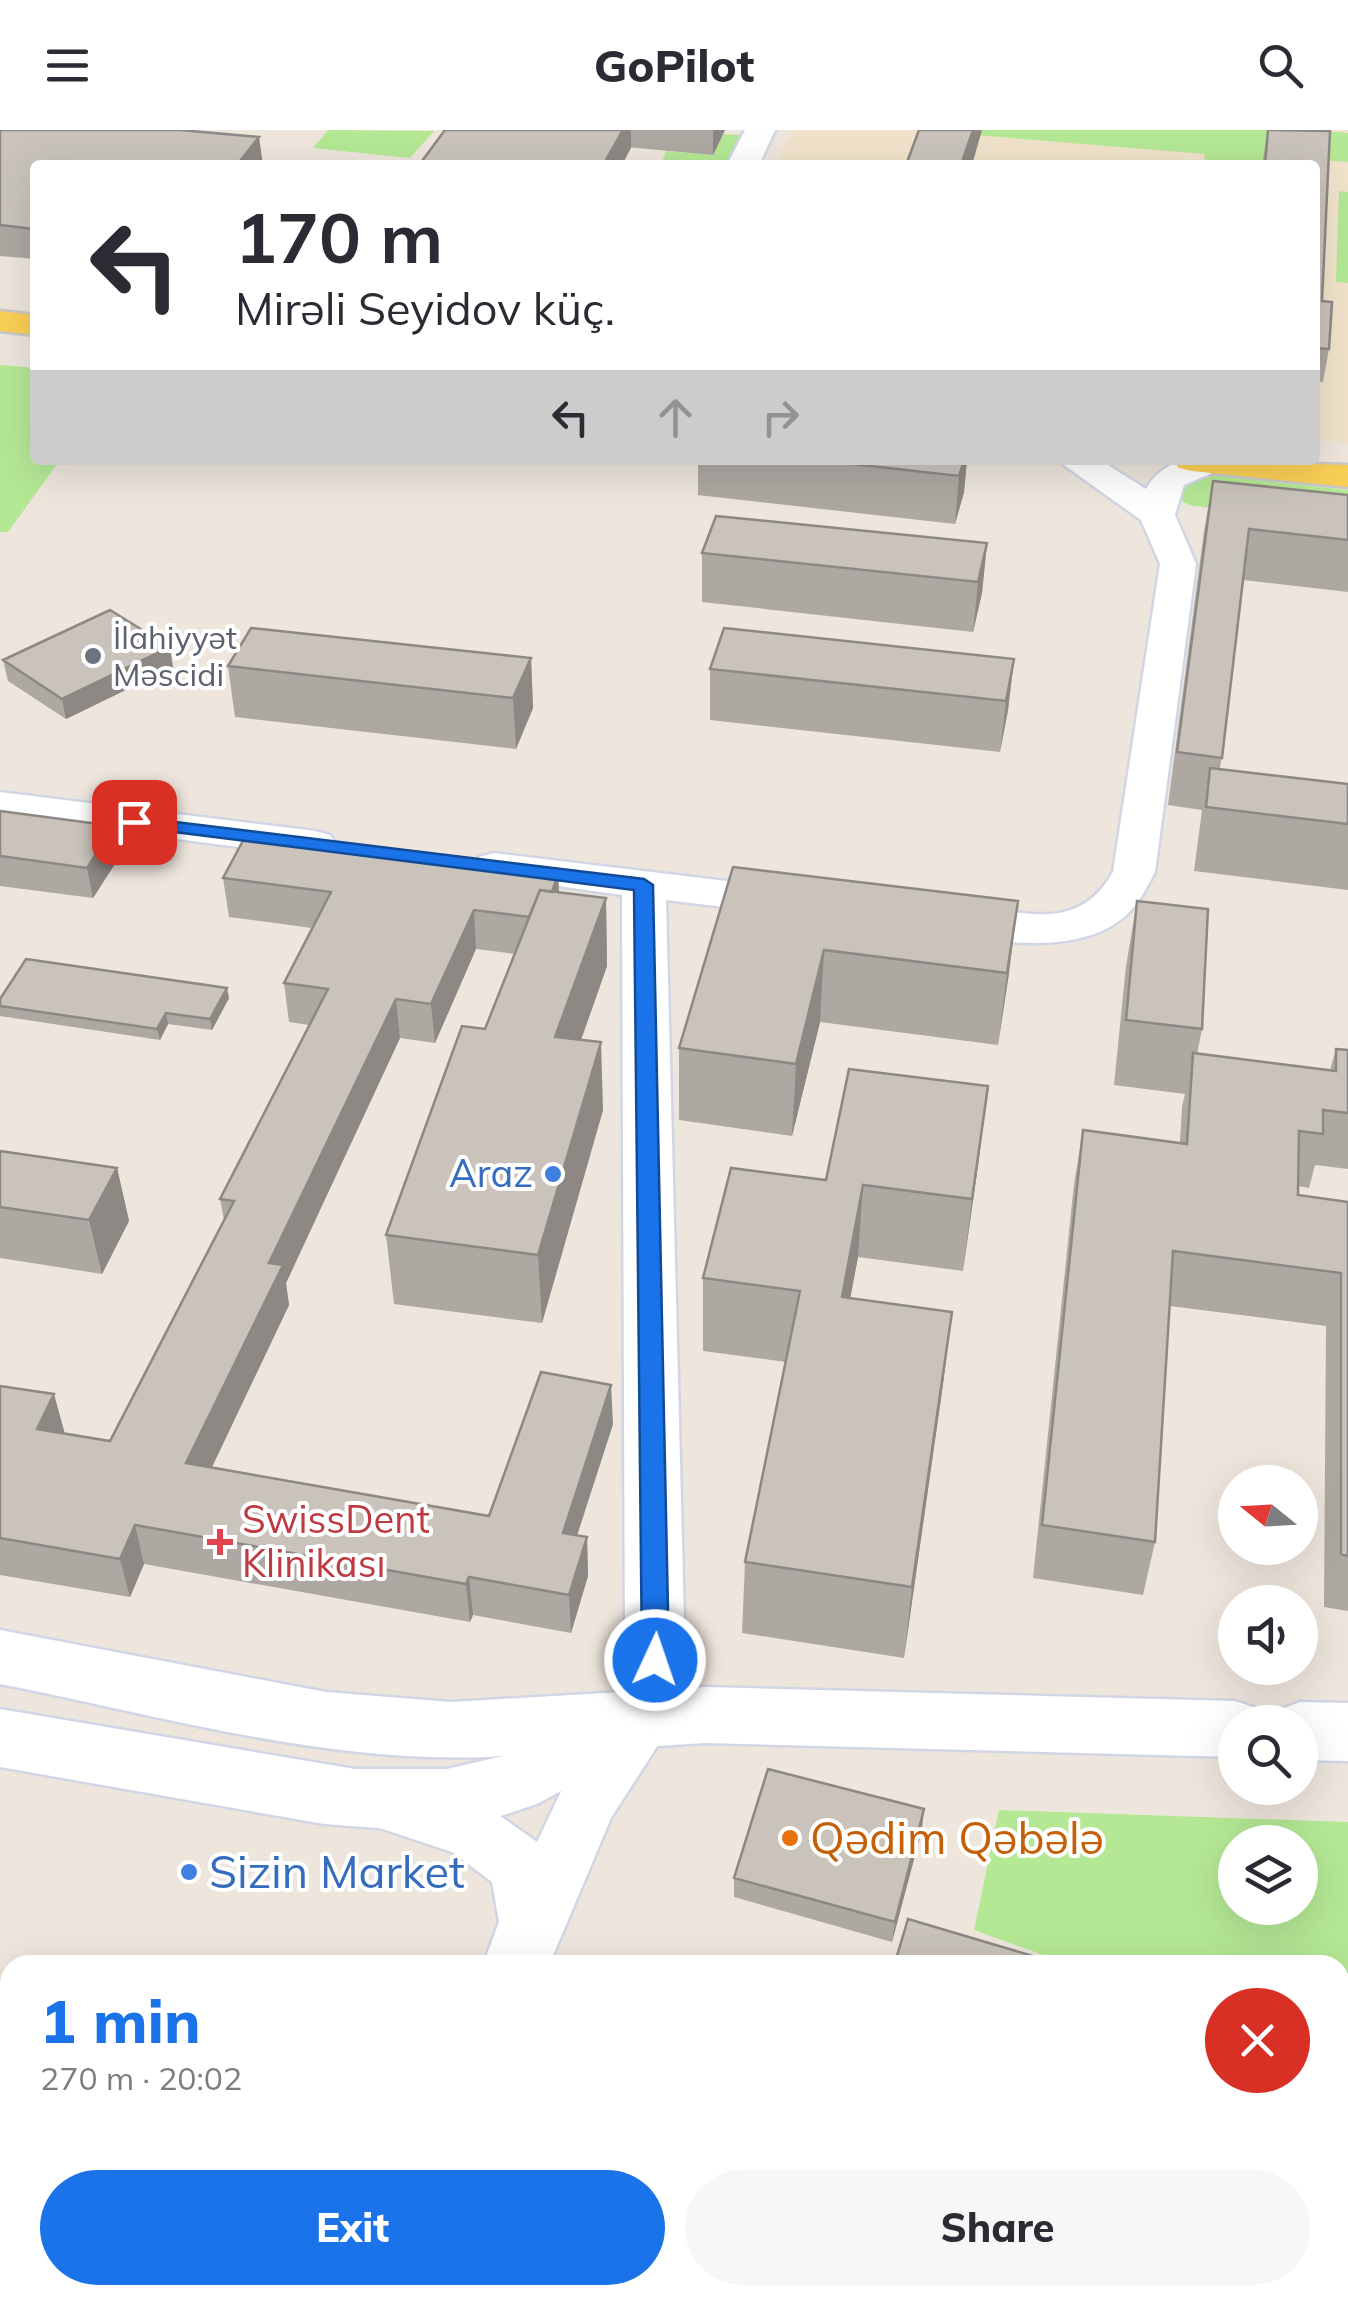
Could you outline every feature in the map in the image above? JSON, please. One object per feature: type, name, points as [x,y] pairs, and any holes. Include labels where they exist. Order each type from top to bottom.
[{"type":"main road","points":[[745,160],[760,130]]},
{"type":"main road","points":[[0,321],[30,324]]},
{"type":"main road","points":[[0,339],[30,342]]},
{"type":"main road","points":[[1320,453],[1348,456]]},
{"type":"main road","points":[[1240,465],[1348,476]]},
{"type":"main road","points":[[0,1658],[378,1726],[517,1730],[705,1715],[1218,1729]]},
{"type":"main road","points":[[0,1738],[364,1799],[432,1800],[477,1794],[526,1778],[646,1718]]},
{"type":"main road","points":[[1318,1731],[1348,1732]]},
{"type":"street","points":[[1084,465],[1112,480],[1157,516]]},
{"type":"street","points":[[908,915],[1022,928],[1076,926],[1106,915],[1126,893],[1134,872],[1178,564],[1157,516],[1158,496],[1166,480],[1192,465]]},
{"type":"street","points":[[0,804],[352,848]]},
{"type":"street","points":[[449,860],[833,906]]},
{"type":"street","points":[[524,1944],[588,1800],[646,1718],[658,1613],[649,1350],[644,885]]},
{"type":"street","points":[[364,1799],[427,1815],[488,1841],[514,1862],[526,1886],[524,1944]]},
{"type":"shaded area","points":[[792,130],[1348,130],[1348,443],[1320,440],[1320,160],[778,160]]},
{"type":"green space","points":[[328,130],[434,131],[410,158],[313,148]]},
{"type":"green space","points":[[914,130],[1348,133],[1348,162],[1264,155],[1264,160],[1204,160],[1205,154]]},
{"type":"green space","points":[[723,134],[749,136],[738,160],[663,160],[666,151],[713,155]]},
{"type":"green space","points":[[1339,191],[1348,192],[1348,283],[1336,282]]},
{"type":"green space","points":[[0,365],[30,368],[30,465],[56,465],[8,532],[0,532]]},
{"type":"green space","points":[[1199,474],[1348,490],[1348,522],[1193,506],[1170,497],[1175,486]]},
{"type":"green space","points":[[999,1810],[1348,1822],[1348,1955],[1043,1955],[974,1930]]},
{"type":"building","points":[[0,130],[180,130],[259,137],[241,160],[30,160],[30,228],[0,225]]},
{"type":"building","points":[[445,130],[623,130],[606,160],[423,160]]},
{"type":"building","points":[[919,130],[973,130],[963,160],[908,160]]},
{"type":"building","points":[[1268,130],[1330,131],[1322,301],[1332,302],[1329,349],[1320,348],[1320,160],[1265,160]]},
{"type":"building","points":[[861,465],[962,465],[959,476]]},
{"type":"building","points":[[1213,481],[1348,495],[1348,540],[1249,529],[1222,758],[1177,752]]},
{"type":"building","points":[[716,516],[987,543],[978,582],[702,553]]},
{"type":"building","points":[[110,610],[170,647],[62,699],[3,660]]},
{"type":"building","points":[[251,628],[531,658],[513,698],[228,666]]},
{"type":"building","points":[[724,628],[1014,659],[1006,701],[710,669]]},
{"type":"building","points":[[1210,768],[1348,784],[1348,824],[1206,807]]},
{"type":"building","points":[[0,811],[114,826],[87,868],[0,856]]},
{"type":"building","points":[[246,835],[558,874],[552,892],[540,890],[529,917],[474,910],[431,1004],[396,999],[269,1263],[283,1265],[186,1463],[489,1516],[541,1372],[611,1385],[563,1533],[587,1537],[569,1595],[469,1577],[466,1584],[135,1525],[120,1559],[0,1538],[0,1386],[54,1394],[37,1429],[110,1441],[234,1201],[220,1199],[328,989],[284,983],[331,892],[223,878]]},
{"type":"building","points":[[733,867],[1018,901],[1007,973],[824,950],[796,1064],[679,1048]]},
{"type":"building","points":[[540,890],[606,898],[555,1037],[601,1042],[538,1255],[386,1235],[462,1026],[485,1029]]},
{"type":"building","points":[[1137,901],[1208,909],[1202,1029],[1126,1020]]},
{"type":"building","points":[[26,959],[227,988],[210,1019],[166,1013],[157,1029],[0,1006],[0,999]]},
{"type":"building","points":[[1336,1049],[1348,1050],[1348,1113],[1323,1110],[1323,1134],[1299,1131],[1298,1195],[1348,1202],[1348,1556],[1341,1554],[1341,1273],[1173,1251],[1155,1542],[1042,1525],[1083,1130],[1187,1144],[1193,1053],[1336,1071]]},
{"type":"building","points":[[849,1069],[988,1086],[972,1199],[863,1185],[842,1297],[952,1312],[912,1587],[745,1562],[800,1291],[703,1278],[731,1168],[826,1180]]},
{"type":"building","points":[[0,1151],[117,1168],[89,1220],[0,1207]]},
{"type":"building","points":[[768,1769],[924,1809],[895,1922],[734,1878]]},
{"type":"building","points":[[908,1919],[1029,1955],[897,1955]]},
{"type":"place","name":"İlahiyyət Məscidi","points":[[93,656]]},
{"type":"place","name":"Araz","points":[[553,1174]]},
{"type":"place","name":"SwissDent Klinikası","points":[[220,1542]]},
{"type":"place","name":"Qədim Qəbələ","points":[[790,1838]]},
{"type":"place","name":"Sizin Market","points":[[189,1872]]},
{"type":"route","points":[[134,822],[644,885],[649,1350],[658,1613],[655,1660]]}]
